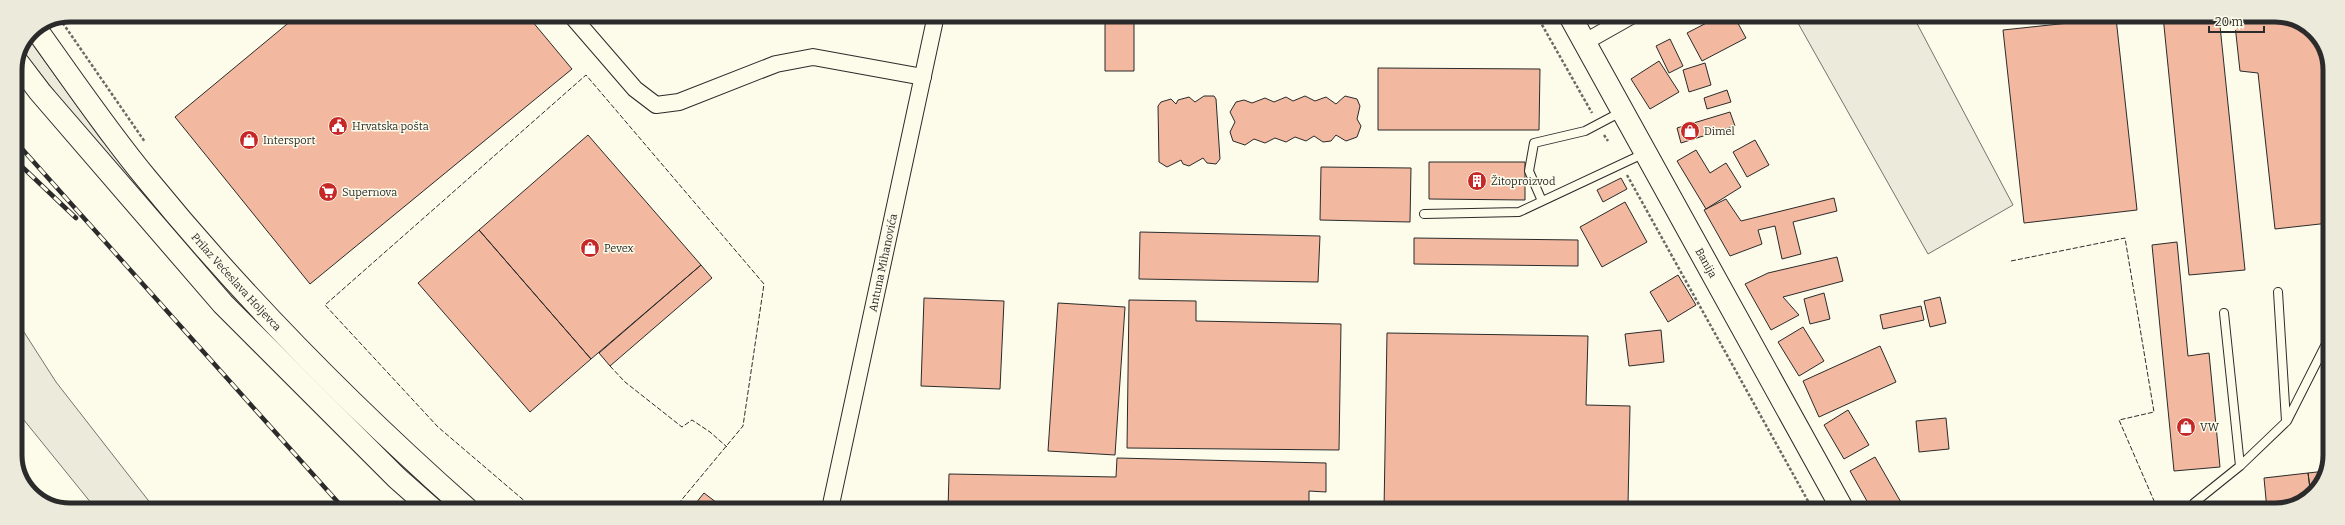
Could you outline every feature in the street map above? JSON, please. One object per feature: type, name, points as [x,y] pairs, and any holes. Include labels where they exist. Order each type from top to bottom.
[{"type":"main road","name":"Banija","points":[[1573,22],[1624,111],[1839,503]]},
{"type":"main road","name":"Prilaz Većeslava Holjevca","points":[[39,33],[145,178],[235,282],[405,454],[460,503]]},
{"type":"main road","points":[[22,68],[40,92],[224,304],[392,473],[425,503]]},
{"type":"street","points":[[577,22],[635,89],[656,105],[679,102],[776,64],[813,57],[923,77]]},
{"type":"street","name":"Antuna Mihanovića","points":[[831,503],[935,22]]},
{"type":"street","points":[[1585,42],[1620,22]]},
{"type":"lane","points":[[1542,201],[1529,171],[1534,143],[1585,132],[1624,111]]},
{"type":"lane","points":[[1424,214],[1519,212],[1646,152]]},
{"type":"lane","points":[[2278,292],[2286,421]]},
{"type":"lane","points":[[2224,313],[2240,466]]},
{"type":"lane","points":[[2194,503],[2240,466],[2286,421],[2323,350]]},
{"type":"path","points":[[1540,22],[1590,110]]},
{"type":"path","points":[[63,23],[148,146]]},
{"type":"path","points":[[1629,178],[1809,503]]},
{"type":"shaded area","points":[[1797,22],[1916,22],[2013,205],[1928,254]]},
{"type":"shaded area","points":[[31,42],[100,138],[198,255],[445,503],[439,503],[402,469],[235,302],[72,114],[25,54]]},
{"type":"shaded area","points":[[22,329],[56,382],[150,503],[91,503],[22,418]]},
{"type":"building","name":"Supernova","points":[[290,22],[533,22],[572,69],[310,284],[175,117]]},
{"type":"building","points":[[1105,22],[1134,22],[1134,71],[1105,71]]},
{"type":"building","points":[[1708,22],[1737,22],[1746,38],[1702,61],[1687,33]]},
{"type":"building","points":[[2078,22],[2116,22],[2137,210],[2024,223],[2003,30]]},
{"type":"building","points":[[2164,22],[2220,22],[2245,270],[2189,275]]},
{"type":"building","points":[[2235,22],[2284,23],[2299,28],[2315,43],[2323,67],[2323,224],[2275,229],[2258,73],[2240,71]]},
{"type":"building","points":[[1670,39],[1683,66],[1669,73],[1656,46]]},
{"type":"building","points":[[1659,61],[1679,92],[1650,109],[1631,79]]},
{"type":"building","points":[[1705,63],[1711,85],[1689,92],[1683,70]]},
{"type":"building","points":[[1378,68],[1540,69],[1539,130],[1378,130]]},
{"type":"building","points":[[1727,90],[1731,102],[1707,109],[1704,98]]},
{"type":"building","points":[[1204,96],[1214,96],[1216,99],[1220,159],[1216,164],[1207,163],[1203,158],[1189,166],[1183,164],[1181,160],[1167,167],[1159,162],[1158,106],[1161,102],[1171,99],[1176,104],[1178,100],[1189,97],[1195,102]]},
{"type":"building","points":[[1305,96],[1315,101],[1326,97],[1336,104],[1345,96],[1357,99],[1360,106],[1357,119],[1361,126],[1357,137],[1346,141],[1336,135],[1331,141],[1323,142],[1314,136],[1306,141],[1295,137],[1286,142],[1275,138],[1265,143],[1254,139],[1245,145],[1233,141],[1230,132],[1235,122],[1230,112],[1236,102],[1244,100],[1252,103],[1265,98],[1274,102],[1286,97],[1293,101]]},
{"type":"building","points":[[1730,112],[1735,126],[1681,143],[1677,128]]},
{"type":"building","name":"Pevex","points":[[588,135],[701,265],[591,359],[479,230]]},
{"type":"building","points":[[1755,140],[1769,165],[1747,177],[1733,152]]},
{"type":"building","points":[[1696,150],[1710,173],[1726,163],[1741,187],[1706,209],[1677,161]]},
{"type":"building","name":"Žitoproizvod","points":[[1429,162],[1525,162],[1525,200],[1429,199]]},
{"type":"building","points":[[1321,167],[1411,168],[1410,222],[1320,220]]},
{"type":"building","points":[[1621,178],[1627,189],[1603,202],[1597,190]]},
{"type":"building","points":[[1834,198],[1837,211],[1793,222],[1801,254],[1782,259],[1775,226],[1758,230],[1762,244],[1730,256],[1704,210],[1726,199],[1741,221]]},
{"type":"building","points":[[1625,202],[1647,242],[1602,267],[1580,227]]},
{"type":"building","points":[[479,230],[591,359],[530,412],[418,283]]},
{"type":"building","points":[[1140,232],[1320,236],[1318,282],[1139,279]]},
{"type":"building","points":[[1414,238],[1578,240],[1578,266],[1414,264]]},
{"type":"building","points":[[2177,242],[2188,356],[2209,353],[2220,467],[2174,471],[2152,245]]},
{"type":"building","points":[[1837,257],[1843,281],[1783,297],[1799,315],[1771,330],[1745,284],[1768,273]]},
{"type":"building","points":[[701,265],[712,278],[610,366],[599,353]]},
{"type":"building","points":[[1678,275],[1696,305],[1668,322],[1650,292]]},
{"type":"building","points":[[1824,293],[1830,319],[1810,324],[1804,299]]},
{"type":"building","points":[[1940,297],[1946,323],[1930,327],[1924,301]]},
{"type":"building","points":[[924,298],[1004,301],[1000,389],[921,386]]},
{"type":"building","points":[[1129,300],[1196,301],[1196,321],[1341,324],[1339,450],[1127,448]]},
{"type":"building","points":[[1058,303],[1125,307],[1115,455],[1048,451]]},
{"type":"building","points":[[1921,306],[1924,320],[1883,329],[1880,315]]},
{"type":"building","points":[[1803,327],[1824,361],[1799,376],[1778,342]]},
{"type":"building","points":[[1661,330],[1664,362],[1629,366],[1625,334]]},
{"type":"building","points":[[1387,333],[1588,336],[1586,405],[1630,406],[1628,503],[1384,503]]},
{"type":"building","points":[[1880,346],[1896,382],[1819,417],[1803,381]]},
{"type":"building","points":[[1848,410],[1869,445],[1844,459],[1824,425]]},
{"type":"building","points":[[1946,418],[1949,449],[1919,452],[1916,421]]},
{"type":"building","points":[[1875,457],[1901,503],[1868,503],[1850,471]]},
{"type":"building","points":[[1117,458],[1326,463],[1326,492],[1309,491],[1309,503],[948,503],[949,474],[1116,477]]},
{"type":"building","points":[[2319,472],[2317,479],[2310,488],[2308,473]]},
{"type":"building","points":[[2308,473],[2310,488],[2299,497],[2284,502],[2266,503],[2264,478]]},
{"type":"building","points":[[704,493],[717,503],[696,503]]},
{"type":"railway","points":[[22,149],[339,503]]},
{"type":"railway","points":[[22,167],[76,218]]},
{"type":"fence","points":[[527,503],[438,427],[325,305],[586,75],[764,284],[743,426],[679,503]]},
{"type":"fence","points":[[2011,261],[2125,238],[2154,412],[2119,420],[2155,503]]},
{"type":"fence","points":[[610,366],[625,382],[682,427],[692,420],[710,432],[727,447]]},
{"type":"place","name":"Hrvatska pošta","points":[[338,126]]},
{"type":"place","name":"Dimel","points":[[1690,131]]},
{"type":"place","name":"Intersport","points":[[249,140]]},
{"type":"place","name":"Žitoproizvod","points":[[1477,181]]},
{"type":"place","name":"Supernova","points":[[328,192]]},
{"type":"place","name":"Pevex","points":[[590,248]]},
{"type":"place","name":"VW","points":[[2186,427]]}]
